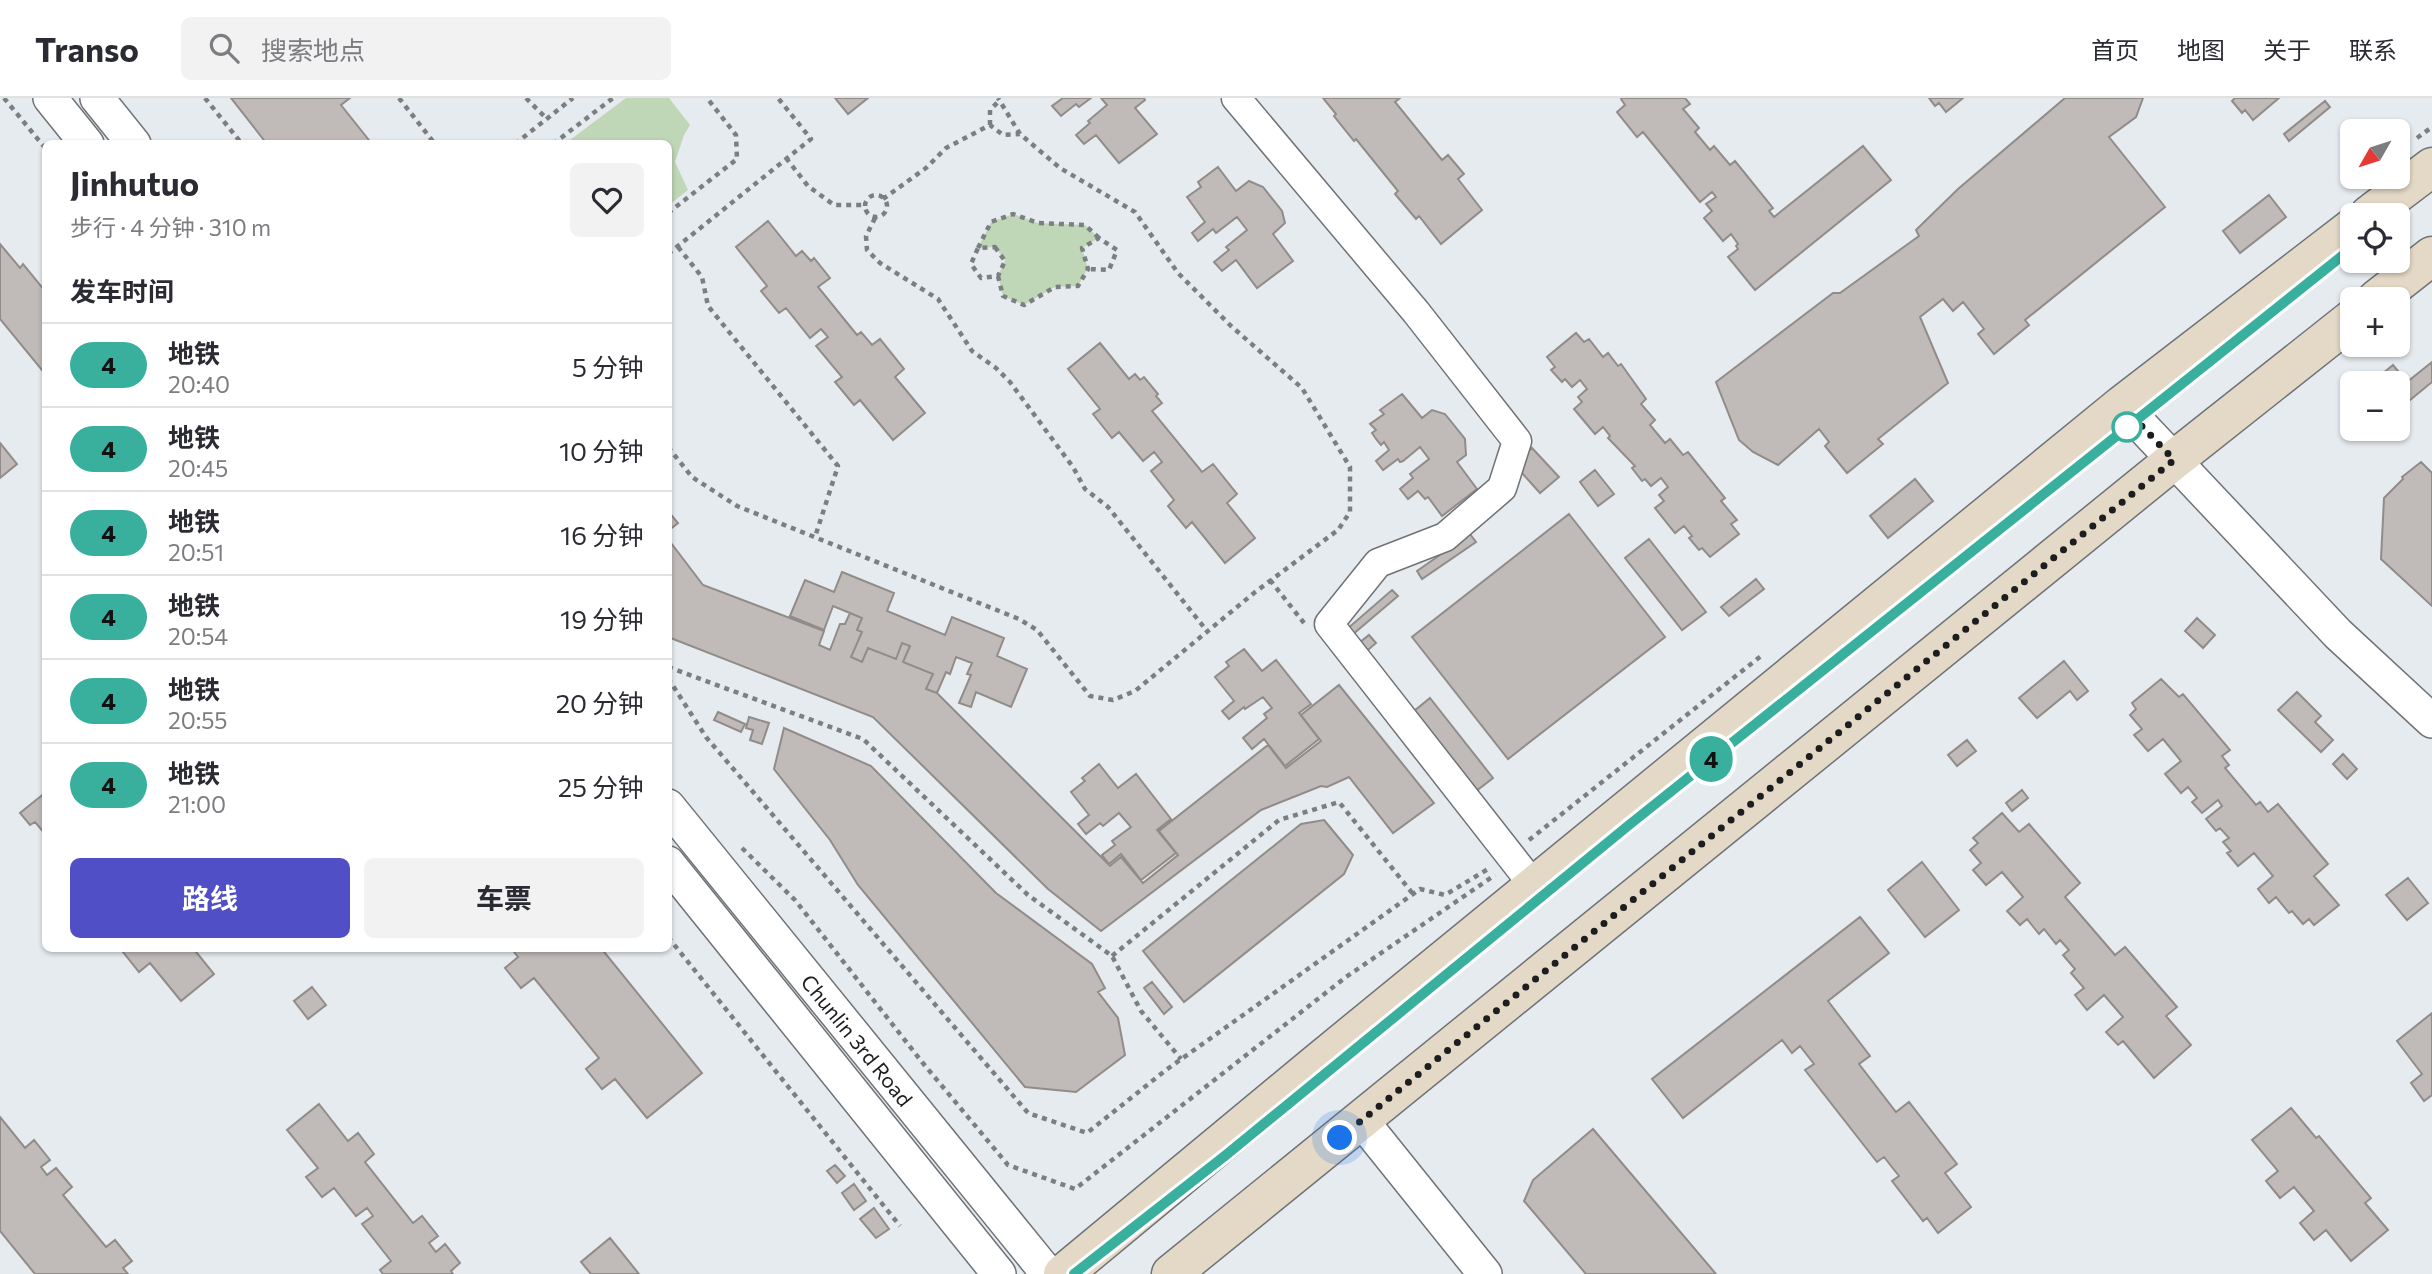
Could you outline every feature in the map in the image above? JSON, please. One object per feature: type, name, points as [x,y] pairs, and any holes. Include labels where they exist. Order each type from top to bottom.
[{"type":"main road","points":[[2385,203],[2432,167]]},
{"type":"main road","points":[[1063,1274],[1518,865],[2340,237]]},
{"type":"main road","points":[[2392,287],[2432,256]]},
{"type":"main road","points":[[1171,1274],[2174,460],[2340,329]]},
{"type":"street","points":[[50,98],[84,140]]},
{"type":"street","points":[[97,98],[131,140]]},
{"type":"street","points":[[1236,98],[1416,312],[1517,441],[1502,488],[1445,537],[1378,563],[1329,624],[1518,865]]},
{"type":"street","points":[[2122,405],[2338,634],[2432,721]]},
{"type":"street","name":"Chunlin 3rd Road","points":[[672,811],[1048,1274]]},
{"type":"street","name":"Chunlin 3rd Road","points":[[672,868],[999,1274]]},
{"type":"street","points":[[1362,1121],[1485,1274]]},
{"type":"path","points":[[4,98],[42,144]]},
{"type":"path","points":[[205,98],[239,140]]},
{"type":"path","points":[[399,98],[432,140]]},
{"type":"path","points":[[526,98],[547,119]]},
{"type":"path","points":[[521,140],[573,98]]},
{"type":"path","points":[[558,140],[613,98]]},
{"type":"path","points":[[672,210],[737,159],[736,135],[707,98]]},
{"type":"path","points":[[672,251],[811,139],[778,98]]},
{"type":"path","points":[[672,452],[692,477],[737,506],[1019,619],[1037,630],[1090,696],[1113,700],[1135,691],[1270,580],[1338,530],[1350,512],[1350,467],[1302,388],[1231,326],[1178,273],[1135,212],[1060,168],[1020,134],[999,99],[990,110],[990,125]]},
{"type":"path","points":[[990,125],[1003,135],[1020,134]]},
{"type":"path","points":[[883,199],[926,168],[946,148],[990,125]]},
{"type":"path","points":[[786,159],[808,186],[834,205],[864,205]]},
{"type":"path","points":[[864,205],[870,197],[878,195],[887,202],[885,213],[875,218],[866,236],[867,250],[880,264],[938,299],[972,351],[1010,382],[1073,467],[1085,489],[1108,507],[1207,631]]},
{"type":"path","points":[[864,205],[868,213],[875,218]]},
{"type":"path","points":[[998,276],[981,278],[971,264],[991,222],[1013,214],[1038,223],[1085,225],[1117,250],[1109,270],[1088,268]]},
{"type":"path","points":[[978,248],[995,247],[1005,261],[998,276],[1003,296],[1024,305],[1055,287],[1078,286],[1088,268],[1082,248],[1099,238]]},
{"type":"path","points":[[678,247],[702,277],[708,306],[838,466],[816,537]]},
{"type":"path","points":[[1270,580],[1307,626]]},
{"type":"path","points":[[739,845],[795,900],[922,1062],[1008,1166],[1075,1189],[1346,976],[1492,876],[1518,865],[1771,649]]},
{"type":"path","points":[[672,668],[863,739],[1028,895],[1112,956],[1141,1011],[1181,1059]]},
{"type":"path","points":[[672,684],[706,737],[1028,1114],[1087,1133],[1181,1059],[1420,889],[1445,895],[1518,865]]},
{"type":"path","points":[[1112,956],[1279,820],[1339,802],[1413,894]]},
{"type":"path","points":[[672,942],[900,1226]]},
{"type":"green space","points":[[626,98],[669,98],[690,125],[675,162],[688,190],[672,203],[672,140],[570,140]]},
{"type":"green space","points":[[1013,214],[1038,223],[1085,225],[1099,238],[1082,248],[1088,268],[1078,286],[1055,287],[1024,305],[1003,296],[998,276],[1005,260],[995,247],[978,248],[991,222]]},
{"type":"building","points":[[231,98],[350,98],[341,105],[369,140],[264,140]]},
{"type":"building","points":[[835,98],[868,98],[848,114]]},
{"type":"building","points":[[1063,98],[1091,98],[1079,107],[1076,104],[1061,116],[1052,106]]},
{"type":"building","points":[[1101,98],[1144,98],[1135,108],[1157,134],[1119,163],[1096,135],[1084,144],[1076,135],[1107,105]]},
{"type":"building","points":[[1323,98],[1400,98],[1395,102],[1442,160],[1448,155],[1464,174],[1458,179],[1482,210],[1441,244],[1419,216],[1416,219],[1395,194],[1398,191],[1356,139],[1354,141]]},
{"type":"building","points":[[1622,98],[1685,98],[1690,104],[1683,109],[1699,128],[1695,132],[1710,150],[1714,146],[1730,165],[1735,161],[1773,208],[1769,211],[1774,217],[1863,146],[1891,180],[1755,290],[1728,257],[1738,249],[1738,244],[1731,234],[1723,241],[1704,218],[1712,211],[1706,204],[1716,197],[1712,192],[1700,202],[1643,132],[1637,137],[1617,112],[1625,105]]},
{"type":"building","points":[[1929,98],[1963,98],[1946,112],[1939,103],[1935,106]]},
{"type":"building","points":[[2065,98],[2143,98],[2136,117],[2109,137],[2165,207],[2025,320],[2029,325],[1994,354],[1978,334],[1984,329],[1963,302],[1953,311],[1943,299],[1920,317],[1948,383],[1878,439],[1883,444],[1847,473],[1825,446],[1829,442],[1819,429],[1778,465],[1753,452],[1739,440],[1716,382],[1833,293],[1840,293],[1919,236],[1916,230],[1958,189]]},
{"type":"building","points":[[2235,98],[2279,98],[2253,120],[2245,110],[2242,113],[2232,101]]},
{"type":"building","points":[[2325,101],[2330,107],[2289,141],[2284,134]]},
{"type":"building","points":[[1218,167],[1236,191],[1249,181],[1263,187],[1282,211],[1285,223],[1273,234],[1293,261],[1257,288],[1236,260],[1222,271],[1214,262],[1229,250],[1226,247],[1247,230],[1237,217],[1216,233],[1213,229],[1198,241],[1192,233],[1205,222],[1187,197],[1201,187],[1198,182]]},
{"type":"building","points":[[2269,195],[2286,217],[2240,253],[2223,231]]},
{"type":"building","points":[[768,221],[796,256],[802,251],[811,261],[814,258],[830,278],[818,287],[857,335],[861,332],[872,345],[880,339],[904,369],[895,377],[925,413],[893,440],[860,400],[854,405],[835,382],[842,377],[816,346],[828,337],[821,329],[810,338],[786,308],[779,313],[761,291],[767,286],[736,247]]},
{"type":"building","points":[[0,244],[20,268],[23,264],[42,287],[42,370],[0,319]]},
{"type":"building","points":[[1576,333],[1584,342],[1589,339],[1603,357],[1608,353],[1618,366],[1621,364],[1646,399],[1641,404],[1655,420],[1650,425],[1665,443],[1670,439],[1683,455],[1688,452],[1725,498],[1721,501],[1737,520],[1731,524],[1739,534],[1710,557],[1702,548],[1699,550],[1689,538],[1692,536],[1684,526],[1675,533],[1655,508],[1664,501],[1659,495],[1668,487],[1661,478],[1651,486],[1645,479],[1642,481],[1632,468],[1635,466],[1608,438],[1610,436],[1603,427],[1595,434],[1574,409],[1582,402],[1578,397],[1587,389],[1580,380],[1572,387],[1565,379],[1562,382],[1551,370],[1555,367],[1547,357]]},
{"type":"building","points":[[1100,343],[1129,379],[1135,374],[1140,380],[1144,377],[1158,394],[1156,396],[1162,403],[1152,411],[1202,472],[1213,464],[1237,494],[1227,503],[1255,538],[1225,563],[1192,522],[1186,528],[1168,506],[1174,500],[1151,471],[1162,462],[1154,452],[1143,461],[1119,432],[1112,438],[1093,414],[1100,409],[1068,369]]},
{"type":"building","points":[[2432,362],[2432,382],[2410,400],[2410,380]]},
{"type":"building","points":[[2393,365],[2398,371],[2386,371]]},
{"type":"building","points":[[1402,394],[1422,418],[1432,410],[1445,414],[1465,439],[1466,455],[1457,462],[1477,489],[1442,516],[1428,497],[1425,499],[1418,491],[1408,499],[1400,489],[1413,478],[1410,474],[1429,459],[1420,447],[1403,461],[1398,459],[1383,470],[1376,461],[1389,450],[1384,442],[1381,445],[1376,439],[1372,433],[1376,430],[1370,424],[1384,414],[1380,410]]},
{"type":"building","points":[[0,443],[17,464],[0,478]]},
{"type":"building","points":[[1532,448],[1559,477],[1540,493],[1514,464]]},
{"type":"building","points":[[2421,462],[2432,473],[2432,606],[2381,559],[2384,498],[2402,477]]},
{"type":"building","points":[[1595,470],[1614,494],[1598,506],[1580,482]]},
{"type":"building","points":[[1915,479],[1933,501],[1888,538],[1870,516]]},
{"type":"building","points":[[1569,514],[1665,637],[1508,759],[1412,637]]},
{"type":"building","points":[[672,516],[678,523],[672,528]]},
{"type":"building","points":[[1470,534],[1476,542],[1422,579],[1417,571]]},
{"type":"building","points":[[1649,539],[1706,612],[1682,630],[1625,558]]},
{"type":"building","points":[[672,544],[703,585],[824,631],[819,645],[830,650],[840,624],[845,624],[850,613],[862,618],[857,630],[862,632],[851,657],[862,662],[868,648],[896,659],[902,643],[910,646],[903,662],[933,674],[926,689],[937,693],[1110,866],[1121,857],[1143,883],[1178,855],[1159,831],[1268,745],[1286,768],[1321,741],[1301,715],[1339,685],[1434,803],[1393,833],[1349,777],[1327,787],[1321,786],[1261,810],[1101,931],[1048,889],[873,717],[672,639]]},
{"type":"building","points":[[842,572],[894,593],[887,611],[945,635],[952,617],[1004,638],[997,656],[1027,669],[1011,707],[976,692],[971,707],[959,703],[971,675],[967,674],[972,663],[956,657],[950,674],[946,672],[937,693],[926,689],[933,674],[903,662],[910,646],[902,643],[896,659],[868,648],[862,662],[851,657],[862,632],[857,630],[862,618],[833,606],[824,630],[790,616],[805,580],[834,592]]},
{"type":"building","points":[[1756,579],[1764,589],[1729,616],[1721,607]]},
{"type":"building","points":[[1392,590],[1398,596],[1352,635],[1347,629]]},
{"type":"building","points":[[2197,618],[2215,635],[2203,648],[2185,631]]},
{"type":"building","points":[[1369,635],[1376,643],[1361,656],[1354,647]]},
{"type":"building","points":[[1244,649],[1262,671],[1276,660],[1311,704],[1299,713],[1319,739],[1285,766],[1264,739],[1252,749],[1243,738],[1267,718],[1264,714],[1272,708],[1263,697],[1229,719],[1222,711],[1234,701],[1215,677],[1229,666],[1226,662]]},
{"type":"building","points":[[2064,661],[2088,691],[2077,700],[2070,691],[2037,718],[2019,698]]},
{"type":"building","points":[[2161,679],[2179,697],[2183,694],[2230,750],[2222,756],[2229,765],[2225,768],[2256,805],[2260,802],[2268,812],[2278,804],[2328,864],[2314,876],[2339,905],[2314,925],[2309,919],[2303,924],[2292,911],[2289,913],[2276,897],[2269,903],[2258,889],[2273,876],[2254,853],[2238,866],[2227,853],[2231,851],[2223,842],[2229,838],[2220,828],[2216,831],[2206,819],[2222,806],[2218,800],[2202,813],[2192,802],[2197,798],[2188,787],[2181,793],[2165,774],[2181,761],[2163,739],[2148,751],[2134,735],[2142,729],[2130,715],[2136,709],[2132,703]]},
{"type":"building","points":[[2297,692],[2321,716],[2315,722],[2333,740],[2321,752],[2278,710]]},
{"type":"building","points":[[1430,698],[1493,778],[1471,795],[1408,716]]},
{"type":"building","points":[[718,712],[745,724],[741,732],[714,720]]},
{"type":"building","points":[[749,717],[769,723],[762,744],[750,740],[753,730],[746,728]]},
{"type":"building","points":[[784,728],[871,766],[996,893],[1092,964],[1105,988],[1098,992],[1118,1018],[1125,1055],[1076,1092],[1025,1087],[858,885],[830,840],[774,769]]},
{"type":"building","points":[[1967,740],[1976,751],[1957,766],[1948,755]]},
{"type":"building","points":[[2343,754],[2357,769],[2347,779],[2333,764]]},
{"type":"building","points":[[1099,764],[1118,788],[1136,774],[1171,819],[1157,830],[1176,853],[1141,880],[1121,854],[1109,864],[1102,855],[1115,845],[1112,841],[1131,827],[1119,813],[1103,826],[1100,823],[1086,834],[1078,824],[1089,815],[1071,792],[1085,781],[1082,778]]},
{"type":"building","points":[[2022,790],[2028,798],[2012,811],[2006,803]]},
{"type":"building","points":[[42,795],[42,830],[35,822],[30,825],[20,813]]},
{"type":"building","points":[[2002,813],[2019,832],[2029,824],[2080,883],[2065,897],[2115,955],[2125,947],[2177,1007],[2166,1016],[2191,1045],[2154,1078],[2123,1041],[2118,1045],[2106,1032],[2123,1017],[2104,995],[2087,1010],[2075,995],[2084,988],[2071,973],[2075,969],[2063,955],[2069,950],[2060,940],[2056,944],[2044,929],[2039,934],[2027,919],[2020,925],[2007,911],[2023,897],[2002,872],[1986,885],[1973,870],[1981,863],[1970,850],[1978,843],[1973,838]]},
{"type":"building","points":[[1324,820],[1353,855],[1344,874],[1184,1002],[1143,951],[1301,824]]},
{"type":"building","points":[[1922,862],[1959,910],[1925,937],[1888,890]]},
{"type":"building","points":[[2408,878],[2428,903],[2407,920],[2386,895]]},
{"type":"building","points":[[1860,917],[1889,953],[1828,1001],[1870,1056],[1859,1064],[1896,1112],[1909,1102],[1957,1164],[1945,1173],[1971,1207],[1938,1233],[1927,1218],[1923,1221],[1892,1181],[1899,1176],[1884,1157],[1877,1162],[1805,1070],[1814,1064],[1800,1046],[1792,1053],[1782,1040],[1683,1118],[1652,1079]]},
{"type":"building","points":[[123,952],[196,952],[214,974],[181,1001],[150,963],[139,972]]},
{"type":"building","points":[[514,952],[604,952],[702,1073],[647,1118],[615,1079],[602,1089],[586,1069],[599,1058],[534,978],[521,988],[505,968],[518,957]]},
{"type":"building","points":[[1152,982],[1172,1007],[1164,1014],[1144,988]]},
{"type":"building","points":[[312,987],[326,1005],[308,1019],[294,1001]]},
{"type":"building","points":[[2432,1013],[2432,1095],[2424,1101],[2411,1083],[2422,1074],[2397,1041]]},
{"type":"building","points":[[319,1104],[348,1141],[358,1133],[374,1154],[365,1162],[413,1223],[422,1216],[438,1236],[429,1243],[436,1252],[445,1244],[460,1263],[451,1271],[453,1274],[383,1274],[380,1270],[391,1261],[362,1224],[373,1216],[367,1208],[356,1216],[334,1188],[322,1197],[306,1177],[318,1168],[287,1130]]},
{"type":"building","points":[[2291,1108],[2316,1138],[2319,1136],[2371,1198],[2365,1203],[2388,1230],[2351,1261],[2326,1230],[2314,1240],[2300,1223],[2314,1211],[2294,1187],[2280,1198],[2266,1181],[2278,1171],[2252,1140]]},
{"type":"building","points":[[0,1117],[25,1148],[34,1140],[50,1160],[41,1167],[47,1175],[56,1168],[72,1187],[63,1195],[106,1247],[115,1240],[132,1261],[123,1268],[128,1274],[35,1274],[0,1231]]},
{"type":"building","points":[[1593,1129],[1716,1274],[1586,1274],[1524,1201],[1533,1180]]},
{"type":"building","points":[[835,1165],[845,1176],[837,1183],[827,1171]]},
{"type":"building","points":[[854,1184],[866,1201],[854,1210],[842,1193]]},
{"type":"building","points":[[874,1208],[889,1229],[876,1238],[860,1219]]},
{"type":"building","points":[[610,1238],[639,1274],[591,1274],[581,1262]]},
{"type":"metro line","name":"4","points":[[1074,1274],[1226,1155],[1629,825],[2340,258]]},
{"type":"route","points":[[1340,1138],[2174,460],[2139,423],[2127,427]]}]
